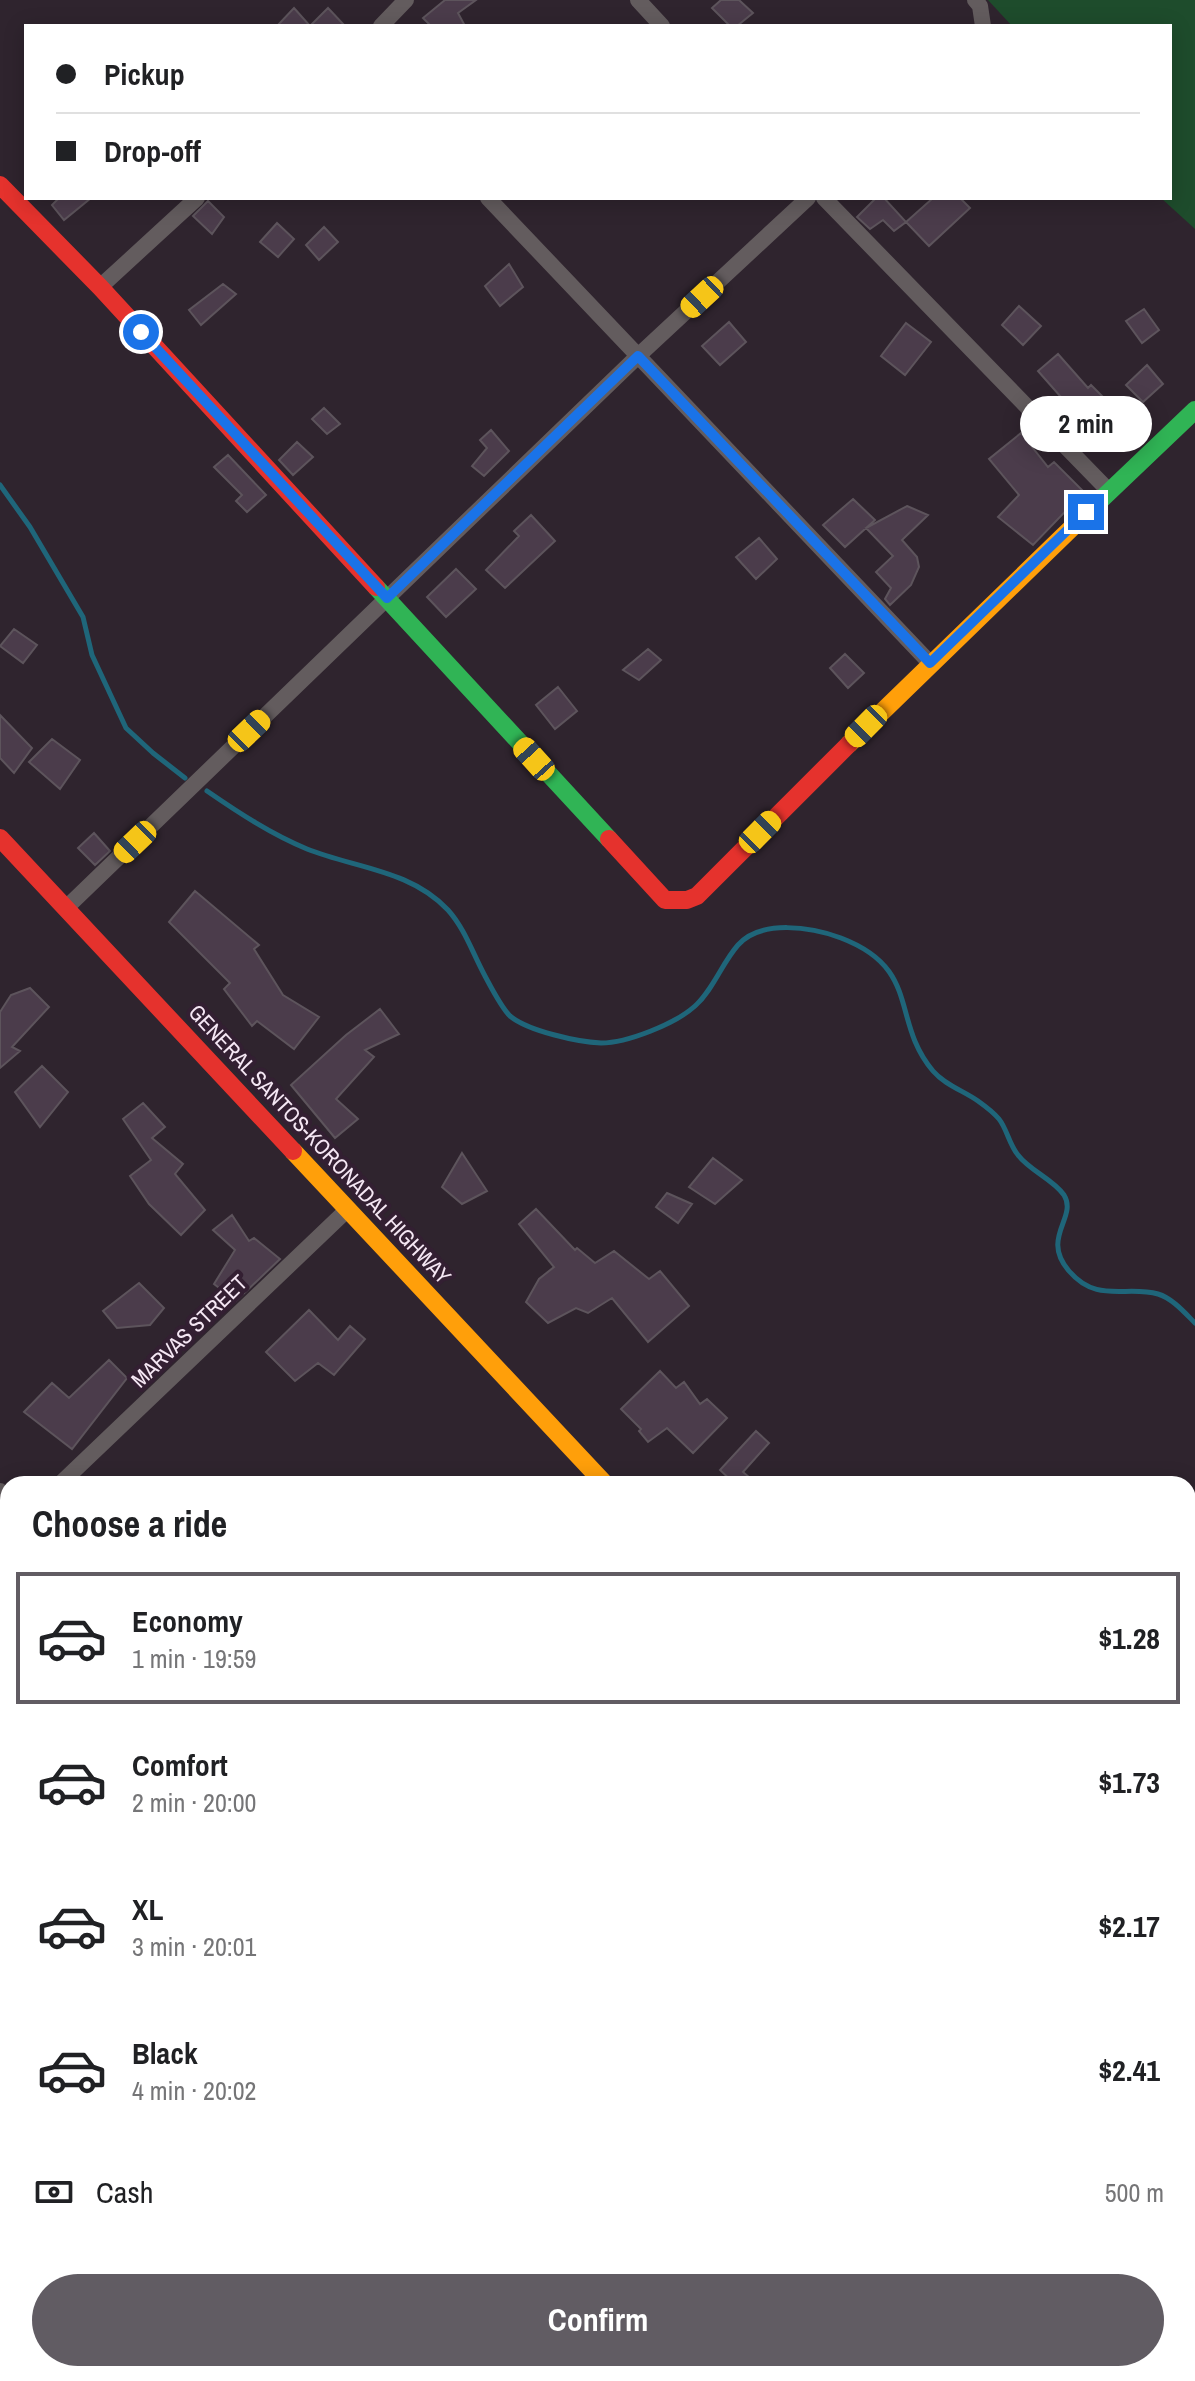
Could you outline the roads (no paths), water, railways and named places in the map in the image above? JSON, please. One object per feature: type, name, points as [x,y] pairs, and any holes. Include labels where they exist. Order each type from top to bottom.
[{"type":"main road","points":[[0,185],[100,287],[665,900],[687,900],[697,896],[930,663],[1195,410]]},
{"type":"main road","name":"GENERAL SANTOS-KORONADAL HIGHWAY","points":[[0,838],[598,1476]]},
{"type":"street","points":[[383,24],[406,0]]},
{"type":"street","points":[[638,0],[660,24]]},
{"type":"street","points":[[975,0],[980,6],[983,24]]},
{"type":"street","points":[[100,287],[195,200]]},
{"type":"street","points":[[490,200],[930,663]]},
{"type":"street","points":[[66,908],[638,356],[806,200]]},
{"type":"street","points":[[826,200],[1108,490]]},
{"type":"street","name":"MARVAS STREET","points":[[68,1476],[348,1209]]},
{"type":"waterway","points":[[0,485],[30,527],[83,617],[92,655],[126,728],[185,778]]},
{"type":"waterway","points":[[207,791],[256,823],[307,849],[417,886],[448,910],[459,925],[493,991],[510,1016],[541,1031],[567,1038],[612,1042],[637,1036],[676,1019],[701,1000],[738,945],[760,931],[773,928],[816,931],[841,938],[866,951],[884,965],[894,980],[920,1052],[933,1071],[995,1114],[1018,1155],[1064,1195],[1067,1212],[1058,1238],[1058,1248],[1069,1271],[1090,1287],[1101,1290],[1163,1296],[1195,1323]]}]
